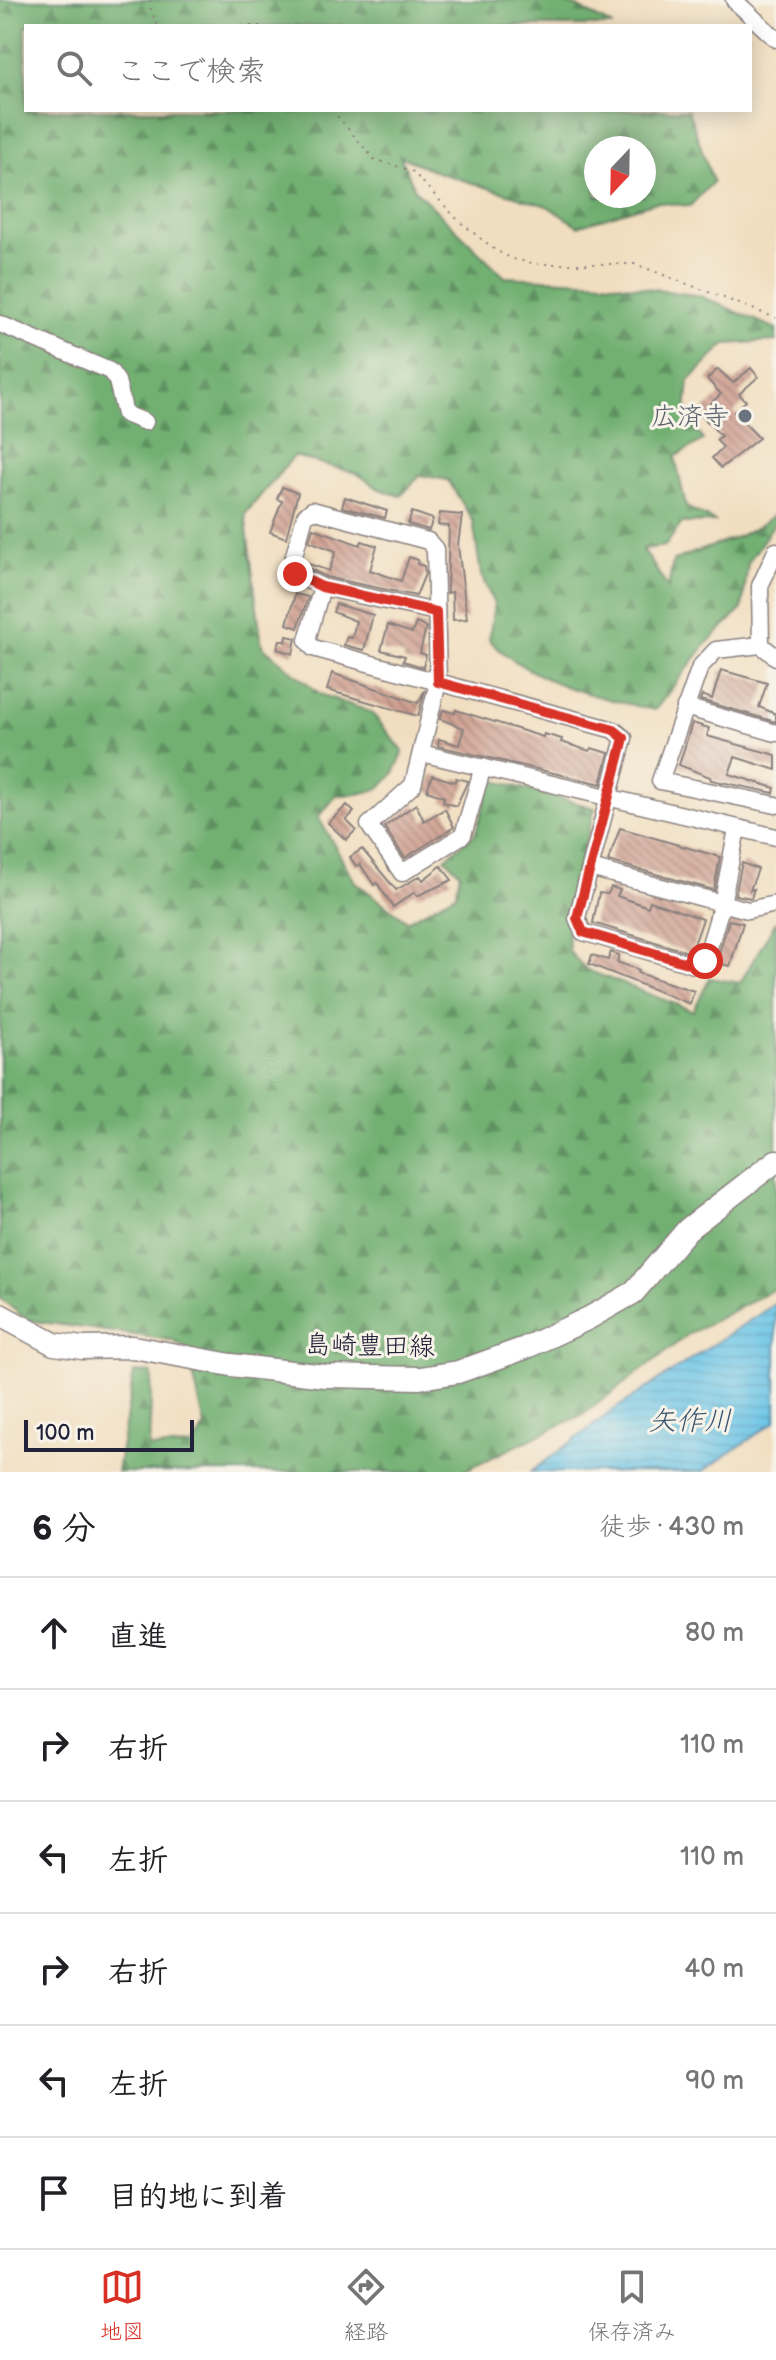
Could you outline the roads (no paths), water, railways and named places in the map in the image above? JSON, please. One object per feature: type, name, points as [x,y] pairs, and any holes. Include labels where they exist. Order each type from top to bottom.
[{"type":"main road","name":"島崎豊田線","points":[[0,1315],[54,1344],[82,1348],[133,1347],[231,1365],[325,1376],[420,1378],[458,1372],[538,1342],[633,1293],[688,1229],[776,1161]]},
{"type":"street","points":[[734,0],[776,39]]},
{"type":"street","points":[[0,324],[110,371],[117,381],[125,414],[145,422]]},
{"type":"street","points":[[436,612],[322,587],[295,574],[291,566],[305,516],[312,510],[428,541],[435,549],[438,682],[413,785],[369,825],[402,873],[463,835],[483,767]]},
{"type":"street","points":[[761,645],[760,586],[776,551]]},
{"type":"street","points":[[322,587],[307,640],[313,648],[614,730],[624,738],[577,918],[583,932],[694,965],[705,961],[722,904],[737,829]]},
{"type":"street","points":[[776,657],[761,645],[716,650],[700,667],[660,781],[776,805]]},
{"type":"street","points":[[685,707],[776,733]]},
{"type":"street","points":[[421,753],[776,837]]},
{"type":"street","points":[[590,868],[748,910],[776,904]]},
{"type":"water","name":"矢作川","points":[[776,1303],[776,1421],[702,1472],[531,1472],[618,1407]]},
{"type":"place","name":"広済寺","points":[[745,416]]}]
